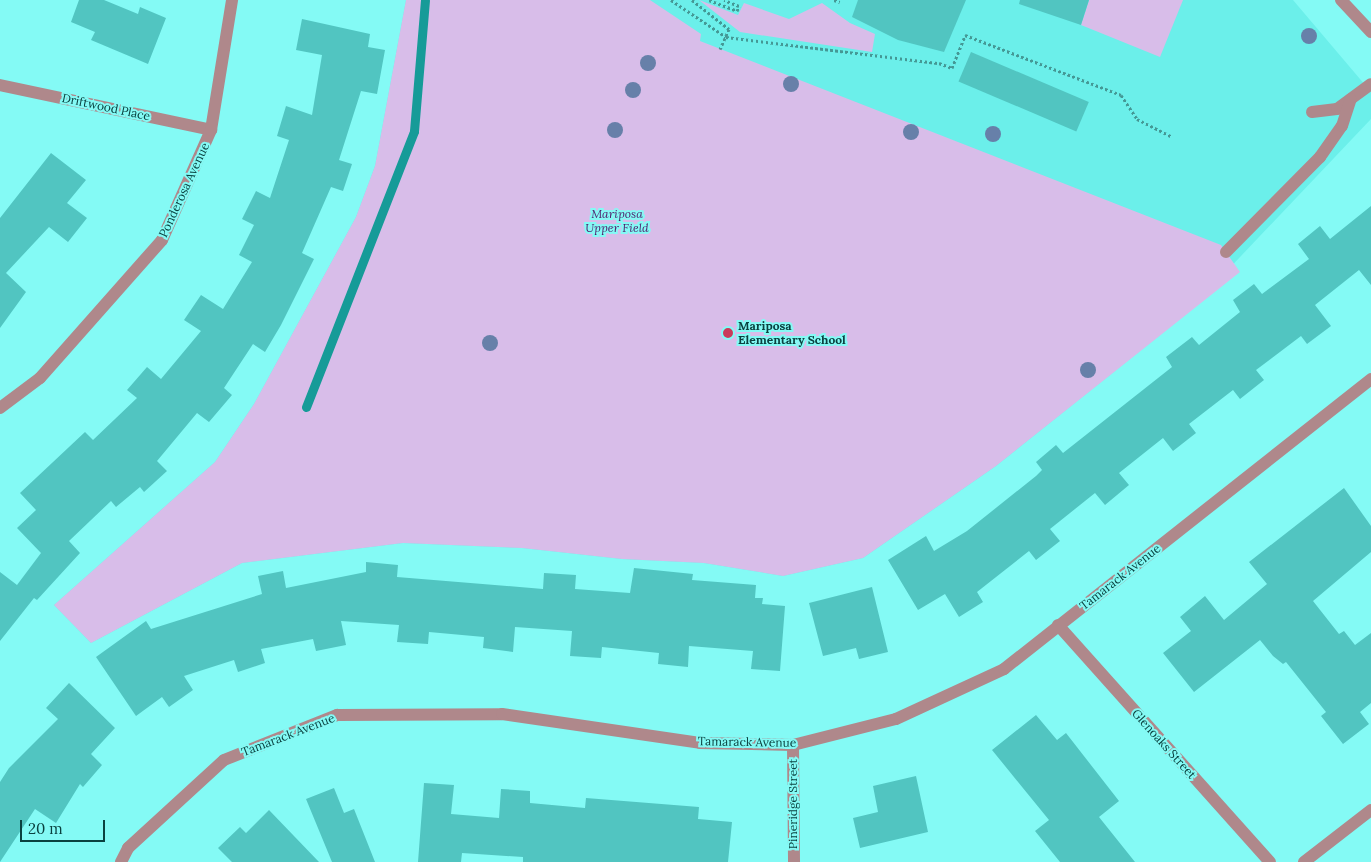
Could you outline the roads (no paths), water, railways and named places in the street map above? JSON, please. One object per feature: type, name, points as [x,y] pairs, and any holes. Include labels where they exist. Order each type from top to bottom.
[{"type":"street","name":"Ponderosa Avenue","points":[[0,408],[40,378],[162,240],[212,130],[232,0]]},
{"type":"street","points":[[1341,0],[1371,32]]},
{"type":"street","points":[[1312,112],[1336,109],[1371,84]]},
{"type":"street","name":"Driftwood Place","points":[[0,85],[212,130]]},
{"type":"street","points":[[1226,252],[1320,158],[1342,126],[1351,99]]},
{"type":"street","name":"Tamarack Avenue","points":[[121,862],[128,848],[224,760],[336,715],[502,714],[700,743],[793,745],[896,719],[1004,669],[1371,379]]},
{"type":"street","name":"Glenoaks Street","points":[[1058,625],[1270,862]]},
{"type":"street","name":"Pineridge Street","points":[[793,745],[794,862]]},
{"type":"street","points":[[1304,862],[1371,810]]},
{"type":"waterway","points":[[306,407],[414,131],[425,0]]},
{"type":"place","name":"Mariposa Elementary School","points":[[728,333]]},
{"type":"park label","name":"Mariposa Upper Field","points":[[617,221]]}]
